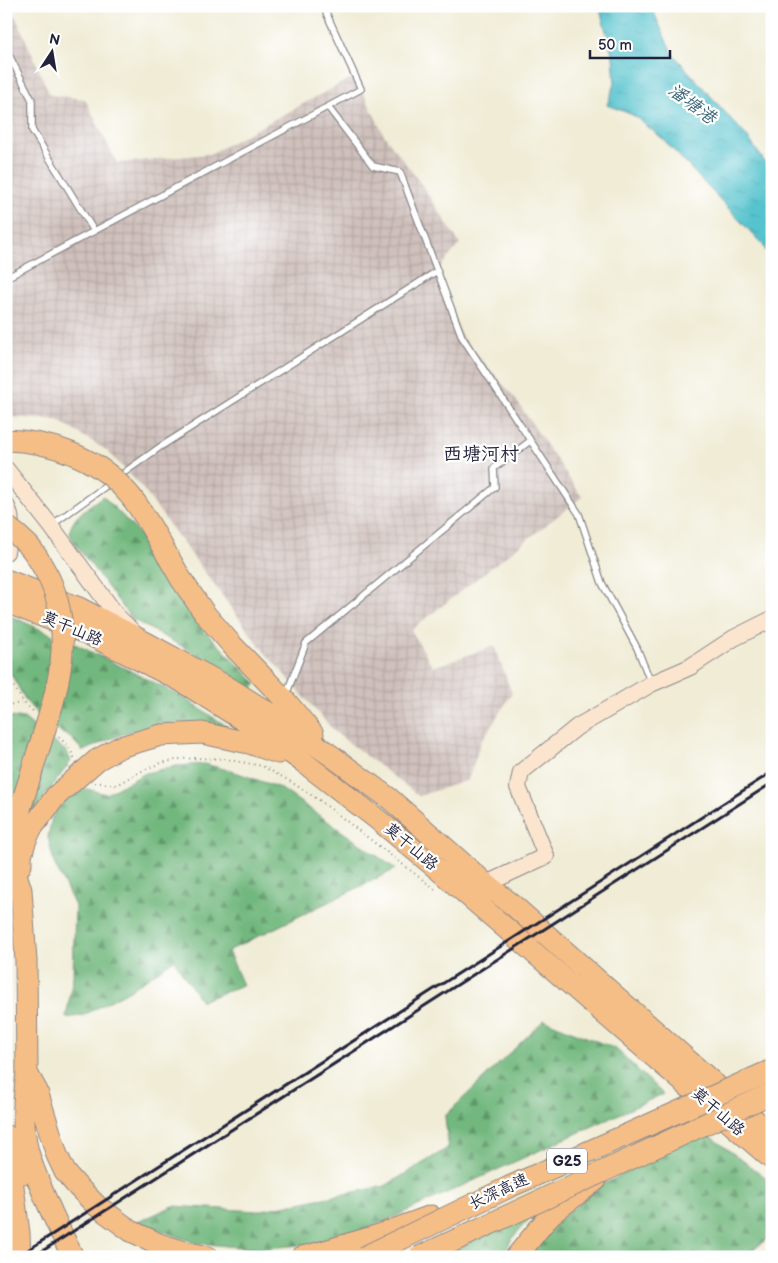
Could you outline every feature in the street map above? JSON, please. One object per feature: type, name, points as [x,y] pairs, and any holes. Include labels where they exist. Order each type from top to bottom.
[{"type":"highway","points":[[6,440],[48,445],[66,451],[109,475],[124,489],[139,507],[181,579],[205,614],[284,699],[328,754]]},
{"type":"highway","points":[[6,526],[29,547],[43,567],[52,587],[61,617],[63,647],[56,689],[10,845],[12,861],[21,890]]},
{"type":"highway","name":"莫干山路","points":[[6,580],[78,608],[139,639],[224,685],[278,719],[328,754],[390,799],[486,884],[514,906],[772,1135]]},
{"type":"highway","name":"莫干山路","points":[[6,602],[88,634],[181,681],[249,724],[302,762],[377,819],[441,872],[772,1159]]},
{"type":"highway","points":[[73,1257],[41,1190],[26,1143],[24,1100],[28,1074],[26,961],[21,890],[21,856],[31,829],[56,796],[96,760],[120,747],[161,735],[202,733],[249,743],[302,762]]},
{"type":"highway","name":"长深高速","points":[[364,1257],[509,1187],[772,1070]]},
{"type":"highway","points":[[28,1074],[37,1091],[56,1155],[77,1186],[97,1206],[131,1231],[159,1244],[208,1257]]},
{"type":"highway","name":"长深高速","points":[[419,1257],[772,1093]]},
{"type":"highway","points":[[7,1135],[19,1233],[20,1257]]},
{"type":"highway","points":[[7,1135],[54,1245],[62,1257]]},
{"type":"highway","points":[[516,1257],[550,1215],[614,1166]]},
{"type":"highway","points":[[302,1257],[376,1236],[509,1187]]},
{"type":"street","name":"莫干山路","points":[[6,469],[51,526],[117,616],[139,639]]},
{"type":"street","points":[[6,505],[9,509],[12,523],[6,552]]},
{"type":"street","points":[[486,884],[546,856],[518,787],[521,772],[577,727],[652,684],[690,667],[734,638],[772,619]]},
{"type":"lane","points":[[6,278],[361,89],[322,6]]},
{"type":"lane","points":[[10,57],[32,100],[32,130],[94,231]]},
{"type":"lane","points":[[328,107],[373,166],[400,172],[462,337],[579,514],[602,583],[637,648],[652,684]]},
{"type":"lane","points":[[51,526],[160,447],[437,271]]},
{"type":"lane","points":[[284,699],[306,643],[495,487],[494,468],[530,441]]},
{"type":"path","points":[[6,705],[24,702]]},
{"type":"path","points":[[90,782],[116,786],[140,772],[161,763],[180,759],[226,759],[262,766],[319,800],[436,890]]},
{"type":"shaded area","points":[[6,6],[11,6],[50,95],[85,99],[117,163],[210,154],[355,76],[384,135],[422,185],[460,244],[437,271],[462,337],[514,397],[582,497],[411,630],[433,667],[494,646],[512,693],[481,742],[468,780],[419,796],[335,732],[261,648],[140,485],[106,450],[57,420],[6,417]]},
{"type":"green space","points":[[103,496],[140,534],[163,577],[196,622],[257,684],[253,688],[132,619],[70,535],[71,526],[78,516]]},
{"type":"green space","points":[[6,614],[53,635],[53,666],[38,715],[26,701],[6,665]]},
{"type":"green space","points":[[73,643],[187,700],[228,727],[188,723],[156,725],[119,736],[83,751],[71,738],[53,728],[67,683]]},
{"type":"green space","points":[[6,717],[24,718],[36,728],[13,810],[6,812],[9,785]]},
{"type":"green space","points":[[51,740],[66,751],[71,761],[30,816],[26,815]]},
{"type":"green space","points":[[205,764],[235,772],[280,788],[396,869],[228,951],[243,985],[201,1001],[174,960],[130,990],[84,1015],[66,1018],[73,977],[75,906],[54,863],[48,837],[52,817],[65,800],[80,787],[106,794],[146,773],[176,766]]},
{"type":"green space","points":[[544,1020],[616,1049],[663,1094],[370,1228],[320,1243],[259,1249],[195,1243],[138,1222],[173,1206],[257,1211],[385,1186],[448,1148],[445,1116]]},
{"type":"green space","points":[[704,1132],[772,1182],[772,1235],[744,1257],[528,1257],[558,1221],[602,1185]]},
{"type":"green space","points":[[539,1208],[513,1237],[502,1257],[438,1257]]},
{"type":"water","name":"潘塘港","points":[[599,6],[651,6],[672,53],[748,138],[772,172],[772,263],[763,245],[662,138],[633,115],[607,105],[615,83],[613,57]]},
{"type":"railway","points":[[17,1257],[772,772]]},
{"type":"railway","points":[[33,1257],[772,783]]},
{"type":"district","name":"西塘河村","points":[[481,454]]}]
